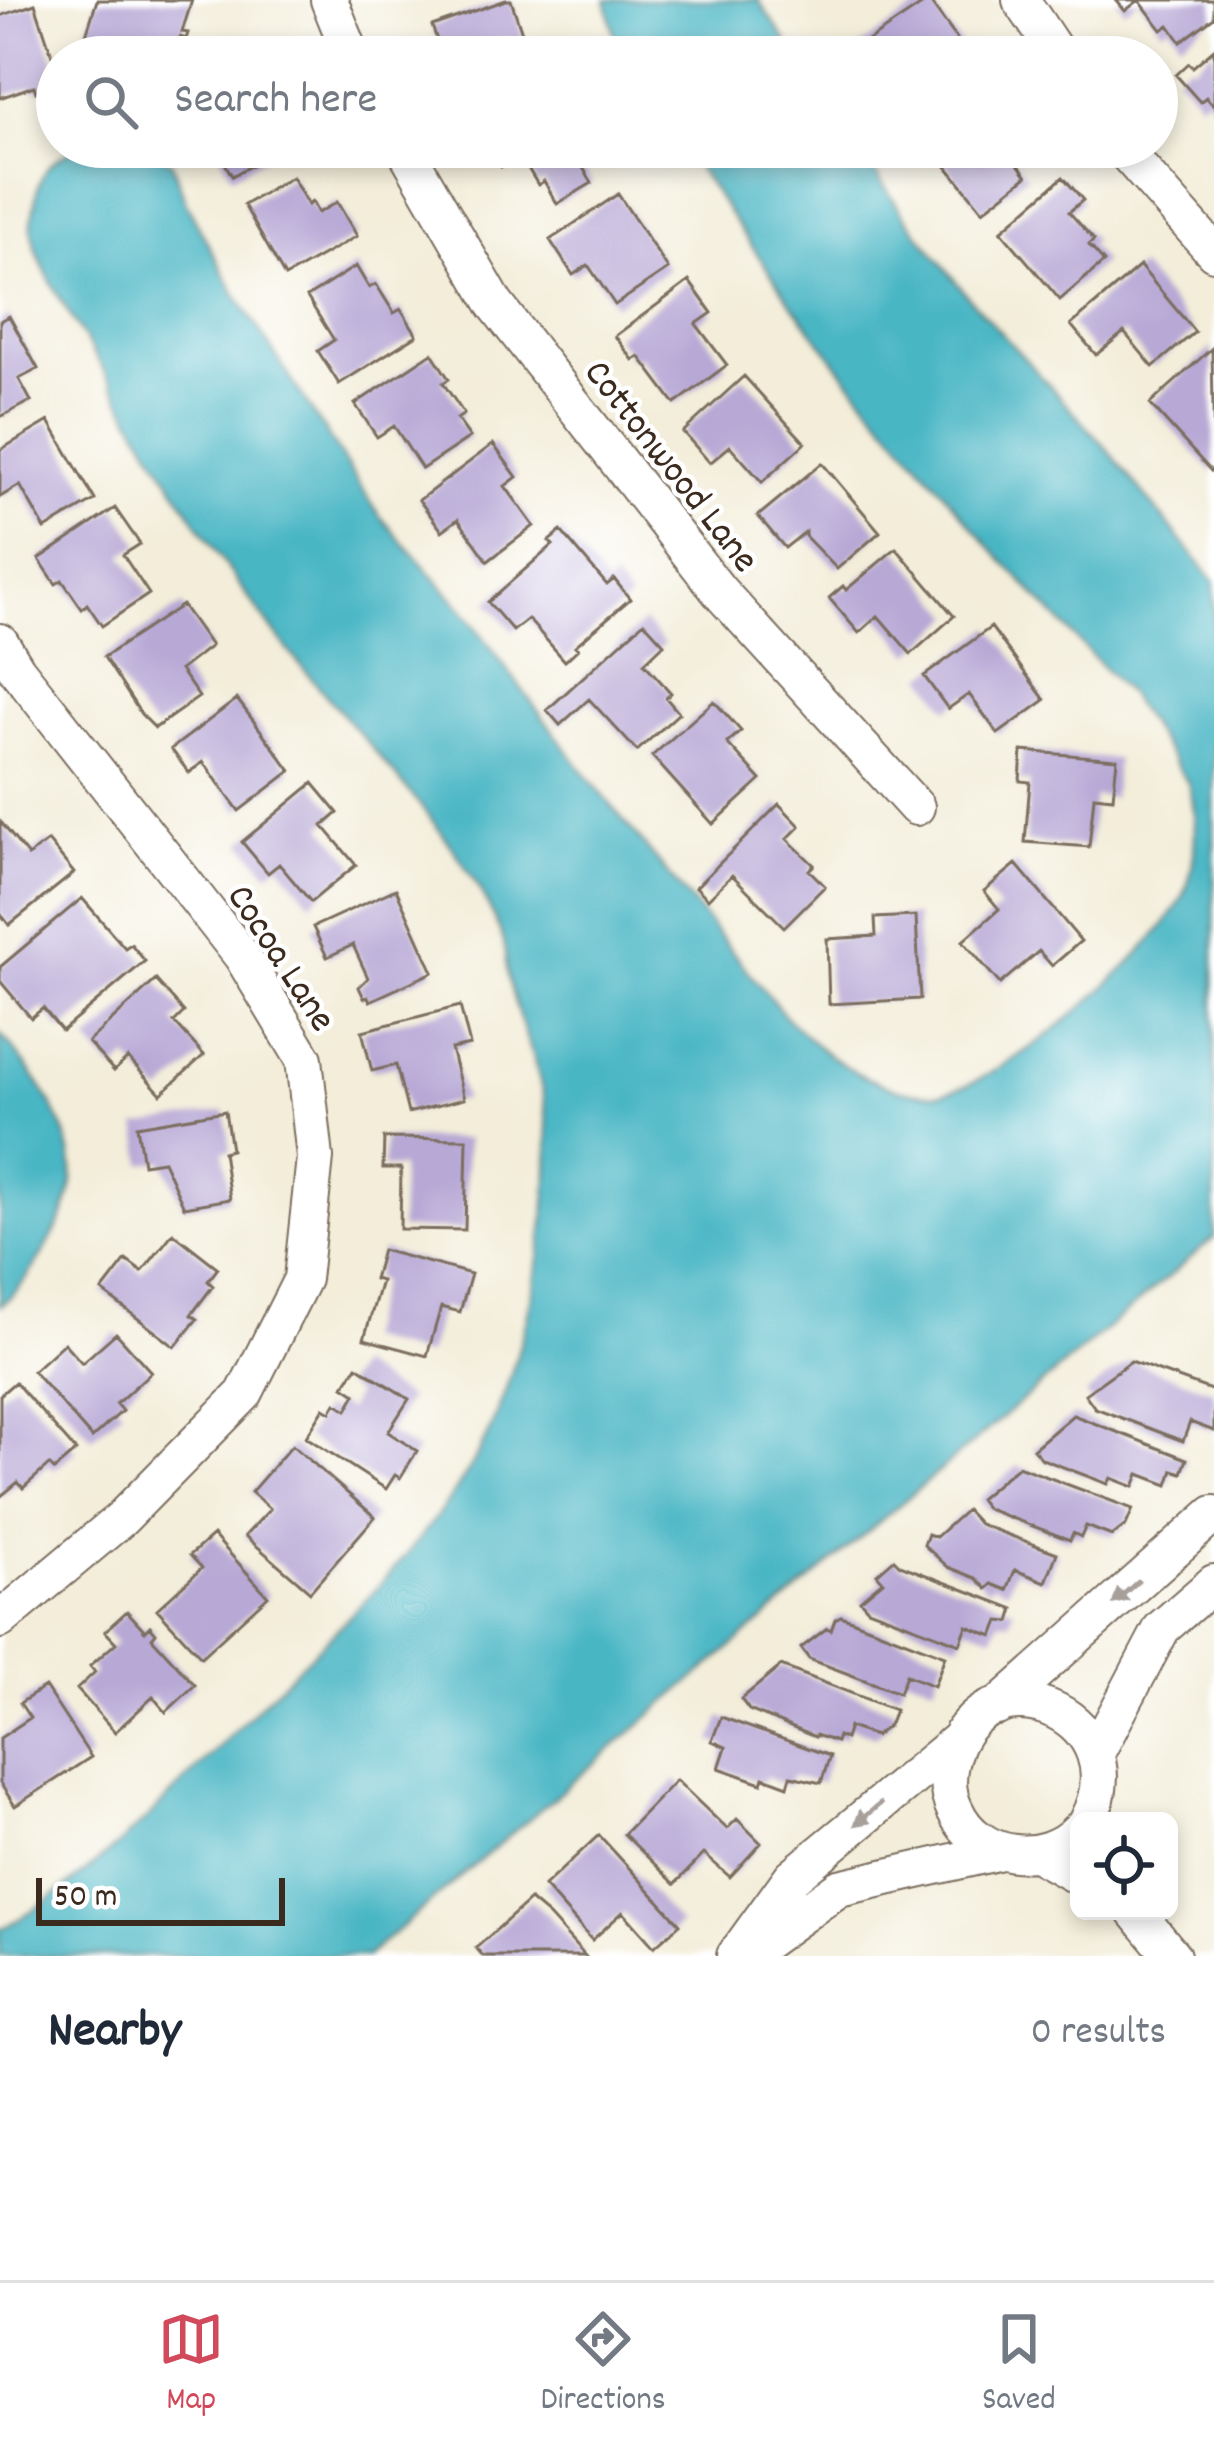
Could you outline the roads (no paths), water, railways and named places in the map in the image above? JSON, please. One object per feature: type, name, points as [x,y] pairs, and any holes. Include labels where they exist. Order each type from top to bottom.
[{"type":"street","points":[[328,0],[343,36]]},
{"type":"street","points":[[1021,0],[1045,36]]},
{"type":"street","name":"Cottonwood Lane","points":[[416,168],[508,322],[719,591],[916,807]]},
{"type":"street","points":[[1140,168],[1214,252]]},
{"type":"street","name":"Cocoa Lane","points":[[0,642],[17,670],[242,956],[304,1059],[315,1158],[302,1279],[244,1394],[121,1519],[0,1620]]},
{"type":"street","points":[[735,1956],[792,1877],[958,1740],[968,1726],[997,1707],[1214,1514]]},
{"type":"street","points":[[1096,1753],[1162,1628],[1214,1583]]},
{"type":"street","points":[[997,1707],[1020,1702],[1045,1705],[1067,1715],[1085,1732],[1096,1753],[1100,1777],[1092,1812]]},
{"type":"street","points":[[958,1740],[948,1775],[955,1810],[969,1831],[997,1852]]},
{"type":"street","points":[[745,1956],[839,1888],[997,1852],[1036,1853],[1056,1847],[1070,1835]]},
{"type":"street","points":[[1036,1853],[1070,1872]]},
{"type":"street","points":[[1142,1920],[1172,1956]]},
{"type":"water","points":[[606,0],[758,0],[783,36],[615,36]]},
{"type":"water","points":[[47,168],[174,168],[186,203],[235,293],[380,516],[464,611],[579,766],[787,1018],[834,1059],[890,1087],[931,1094],[959,1088],[1032,1046],[1110,982],[1170,917],[1185,892],[1194,852],[1191,795],[1188,783],[1127,693],[990,547],[854,386],[698,168],[872,168],[969,298],[1104,445],[1214,581],[1214,1238],[367,1956],[0,1956],[0,1930],[71,1883],[166,1800],[370,1594],[449,1500],[471,1466],[506,1388],[533,1292],[547,1193],[542,1091],[509,982],[501,935],[481,893],[433,821],[289,651],[168,478],[36,250],[32,230],[40,182]]},
{"type":"water","points":[[0,1033],[52,1105],[69,1146],[72,1168],[69,1197],[58,1227],[26,1280],[0,1306]]}]
